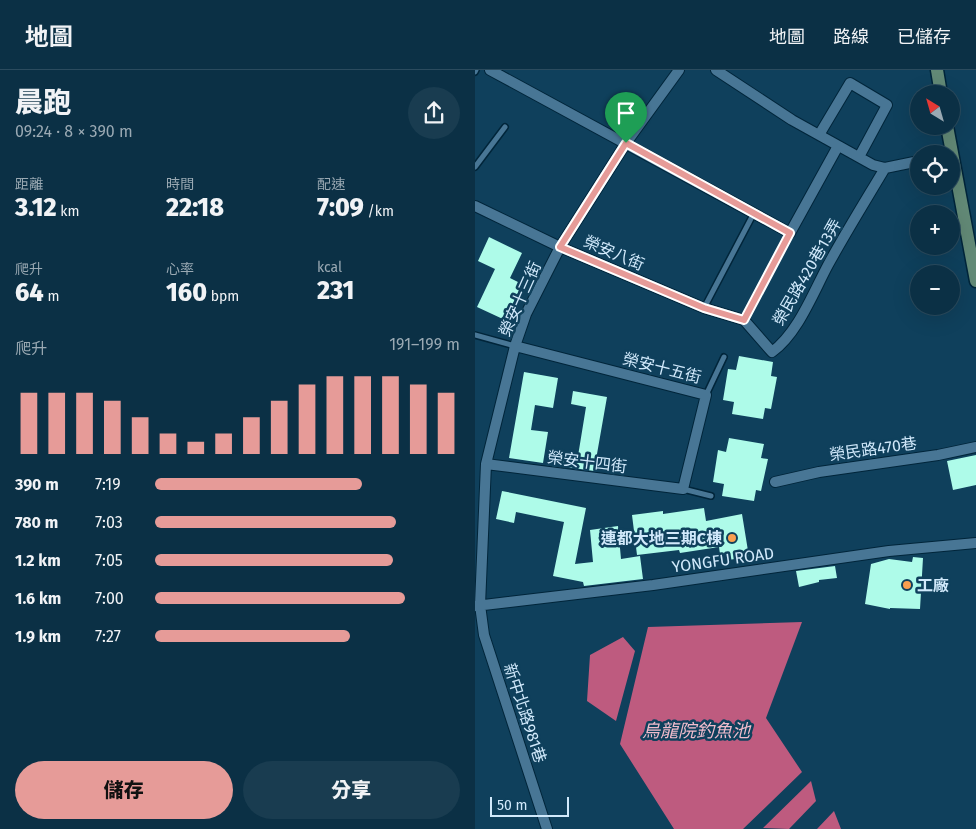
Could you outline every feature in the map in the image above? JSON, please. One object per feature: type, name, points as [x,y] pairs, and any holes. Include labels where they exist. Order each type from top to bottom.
[{"type":"street","points":[[490,70],[790,233],[838,146]]},
{"type":"street","name":"榮安十三街","points":[[478,606],[486,464],[515,346],[526,314],[560,247],[626,143],[679,70]]},
{"type":"street","points":[[716,70],[792,120],[873,164],[885,168],[910,163]]},
{"type":"street","points":[[937,70],[940,85]]},
{"type":"street","points":[[819,135],[850,83],[887,105],[859,157]]},
{"type":"street","name":"榮民路420巷13弄","points":[[744,320],[772,352],[780,346],[795,325],[885,168]]},
{"type":"street","points":[[959,195],[976,281]]},
{"type":"street","name":"榮安八街","points":[[475,206],[560,247],[704,308],[744,320]]},
{"type":"street","name":"榮安十五街","points":[[515,346],[706,395],[683,489]]},
{"type":"street","name":"榮民路470巷","points":[[775,482],[819,472],[938,455],[976,446]]},
{"type":"street","name":"榮安十四街","points":[[486,464],[683,489]]},
{"type":"street","name":"YONGFU ROAD","points":[[478,606],[653,585],[889,551],[976,543]]},
{"type":"street","name":"新中北路981巷","points":[[478,606],[484,635],[547,829]]},
{"type":"lane","points":[[475,167],[505,127]]},
{"type":"lane","points":[[704,308],[754,212]]},
{"type":"lane","points":[[744,320],[790,233]]},
{"type":"lane","points":[[475,335],[515,346]]},
{"type":"lane","points":[[706,395],[724,357]]},
{"type":"lane","points":[[683,489],[711,496]]},
{"type":"water","name":"烏龍院釣魚池","points":[[802,622],[766,718],[802,772],[743,829],[674,829],[620,744],[648,627]]},
{"type":"water","points":[[623,637],[635,651],[616,721],[587,701],[590,655]]},
{"type":"water","points":[[811,781],[816,801],[789,829],[763,828]]},
{"type":"water","points":[[834,811],[841,829],[817,829]]},
{"type":"building","points":[[489,237],[522,253],[510,278],[522,284],[505,320],[477,307],[495,269],[478,261]]},
{"type":"building","points":[[739,356],[773,362],[771,376],[777,377],[771,409],[765,408],[763,419],[732,414],[734,402],[723,400],[728,369],[736,370]]},
{"type":"building","points":[[524,372],[558,378],[553,408],[535,405],[531,430],[548,432],[543,463],[509,458]]},
{"type":"building","points":[[573,391],[607,397],[594,471],[560,466],[562,453],[578,456],[586,407],[571,404]]},
{"type":"building","points":[[729,438],[764,444],[761,458],[768,459],[761,491],[756,490],[754,501],[722,496],[724,484],[713,482],[718,450],[726,452]]},
{"type":"building","points":[[976,455],[976,485],[953,490],[947,461]]},
{"type":"building","points":[[502,491],[586,508],[575,564],[593,562],[590,530],[618,526],[621,559],[640,556],[643,579],[584,586],[583,582],[553,576],[564,522],[516,512],[514,523],[496,519]]},
{"type":"building","points":[[704,508],[706,521],[742,514],[749,557],[721,561],[719,547],[680,553],[679,550],[637,555],[632,515],[663,511],[663,514]]},
{"type":"building","points":[[913,557],[923,558],[920,609],[890,609],[865,604],[871,564],[889,559],[912,562]]},
{"type":"building","points":[[835,566],[837,578],[819,580],[819,582],[799,587],[796,571]]},
{"type":"place","name":"連都大地三期C棟","points":[[732,538]]},
{"type":"place","name":"工廠","points":[[907,585]]},
{"type":"route","points":[[626,143],[790,233],[744,320],[704,308],[560,247],[626,143]]}]
